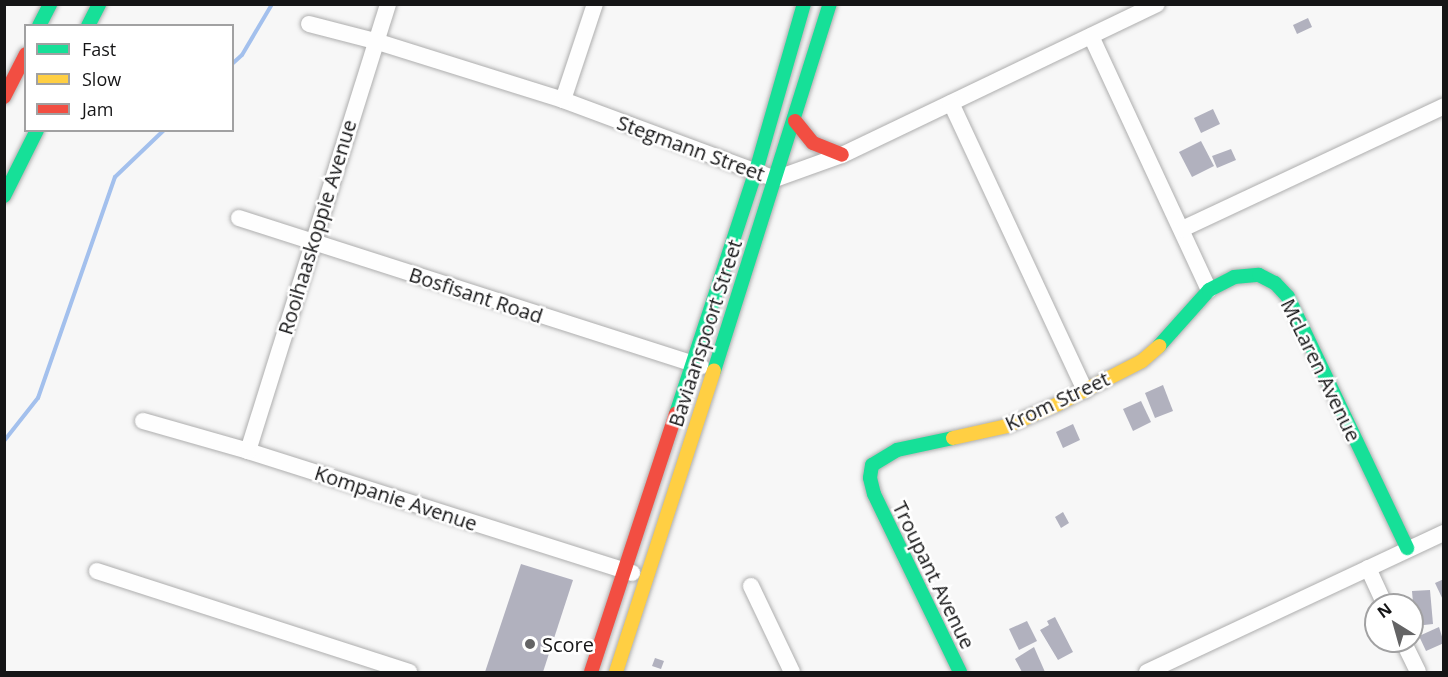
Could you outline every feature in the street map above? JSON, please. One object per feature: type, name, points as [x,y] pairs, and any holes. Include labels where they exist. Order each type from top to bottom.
[{"type":"main road","points":[[40,24],[50,4]]},
{"type":"main road","points":[[89,24],[99,4]]},
{"type":"main road","name":"Baviaanspoort Street","points":[[591,672],[756,171],[804,4]]},
{"type":"main road","name":"Baviaanspoort Street","points":[[616,672],[795,121],[830,4]]},
{"type":"main road","points":[[4,97],[24,58]]},
{"type":"main road","points":[[795,121],[820,148],[842,154]]},
{"type":"main road","points":[[4,196],[36,132]]},
{"type":"main road","name":"McLaren Avenue","points":[[1209,290],[1234,277],[1259,275],[1275,283],[1288,297],[1407,548]]},
{"type":"main road","name":"Krom Street","points":[[874,494],[870,478],[872,465],[897,450],[1007,426],[1085,390],[1149,355],[1186,319],[1209,290]]},
{"type":"main road","name":"Troupant Avenue","points":[[874,494],[960,672]]},
{"type":"street","name":"Rooihaaskoppie Avenue","points":[[248,451],[388,4]]},
{"type":"street","points":[[563,100],[595,4]]},
{"type":"street","name":"Stegmann Street","points":[[309,24],[375,41],[563,100],[775,179],[842,154],[1157,4]]},
{"type":"street","points":[[1091,36],[1209,290]]},
{"type":"street","points":[[951,103],[1085,390]]},
{"type":"street","points":[[1182,229],[1443,106]]},
{"type":"street","name":"Bosfisant Road","points":[[239,218],[714,370]]},
{"type":"street","name":"Kompanie Avenue","points":[[143,421],[248,451],[648,577]]},
{"type":"street","points":[[1152,671],[1407,548],[1443,533]]},
{"type":"street","points":[[1368,568],[1380,593]]},
{"type":"street","points":[[97,571],[410,672]]},
{"type":"street","points":[[751,586],[792,672]]},
{"type":"street","points":[[1409,653],[1418,672]]},
{"type":"building","points":[[1308,18],[1312,27],[1297,34],[1293,25]]},
{"type":"building","points":[[1213,109],[1220,124],[1201,133],[1194,118]]},
{"type":"building","points":[[1201,141],[1214,166],[1192,177],[1179,152]]},
{"type":"building","points":[[1231,149],[1236,160],[1217,168],[1212,156]]},
{"type":"building","points":[[1163,385],[1173,411],[1155,418],[1145,393]]},
{"type":"building","points":[[1141,401],[1151,422],[1133,431],[1123,409]]},
{"type":"building","points":[[1073,424],[1080,440],[1063,448],[1056,432]]},
{"type":"building","points":[[1063,512],[1069,523],[1061,528],[1055,517]]},
{"type":"building","points":[[521,564],[573,580],[543,672],[485,672]]},
{"type":"building","points":[[1444,579],[1444,602],[1435,583]]},
{"type":"building","points":[[1430,590],[1433,624],[1424,625],[1424,593],[1412,593],[1412,591]]},
{"type":"building","points":[[1055,617],[1073,652],[1058,660],[1040,630],[1049,625],[1047,621]]},
{"type":"building","points":[[1027,621],[1037,641],[1019,650],[1009,629]]},
{"type":"building","points":[[1439,627],[1444,643],[1426,651],[1424,634]]},
{"type":"building","points":[[1034,647],[1045,672],[1022,672],[1015,659]]},
{"type":"building","points":[[655,658],[664,661],[661,669],[652,666]]},
{"type":"waterway","points":[[234,62],[242,55],[272,4]]},
{"type":"waterway","points":[[4,441],[38,398],[115,177],[162,132]]},
{"type":"traffic: fast","points":[[40,24],[50,4]]},
{"type":"traffic: fast","points":[[89,24],[99,4]]},
{"type":"traffic: fast","points":[[676,414],[756,171],[804,4]]},
{"type":"traffic: fast","points":[[714,371],[830,4]]},
{"type":"traffic: fast","points":[[4,196],[36,132]]},
{"type":"traffic: fast","points":[[1159,346],[1209,290],[1234,277],[1259,275],[1275,283],[1288,297],[1407,548]]},
{"type":"traffic: fast","points":[[953,438],[897,450],[872,465],[870,478],[874,494],[960,672]]},
{"type":"traffic: slow","points":[[953,438],[1007,426],[1058,404],[1142,361],[1159,346]]},
{"type":"traffic: slow","points":[[616,672],[714,371]]},
{"type":"traffic: jam","points":[[4,97],[24,58]]},
{"type":"traffic: jam","points":[[795,121],[813,143],[842,155]]},
{"type":"traffic: jam","points":[[591,672],[676,414]]},
{"type":"place","name":"Score","points":[[530,644]]}]
